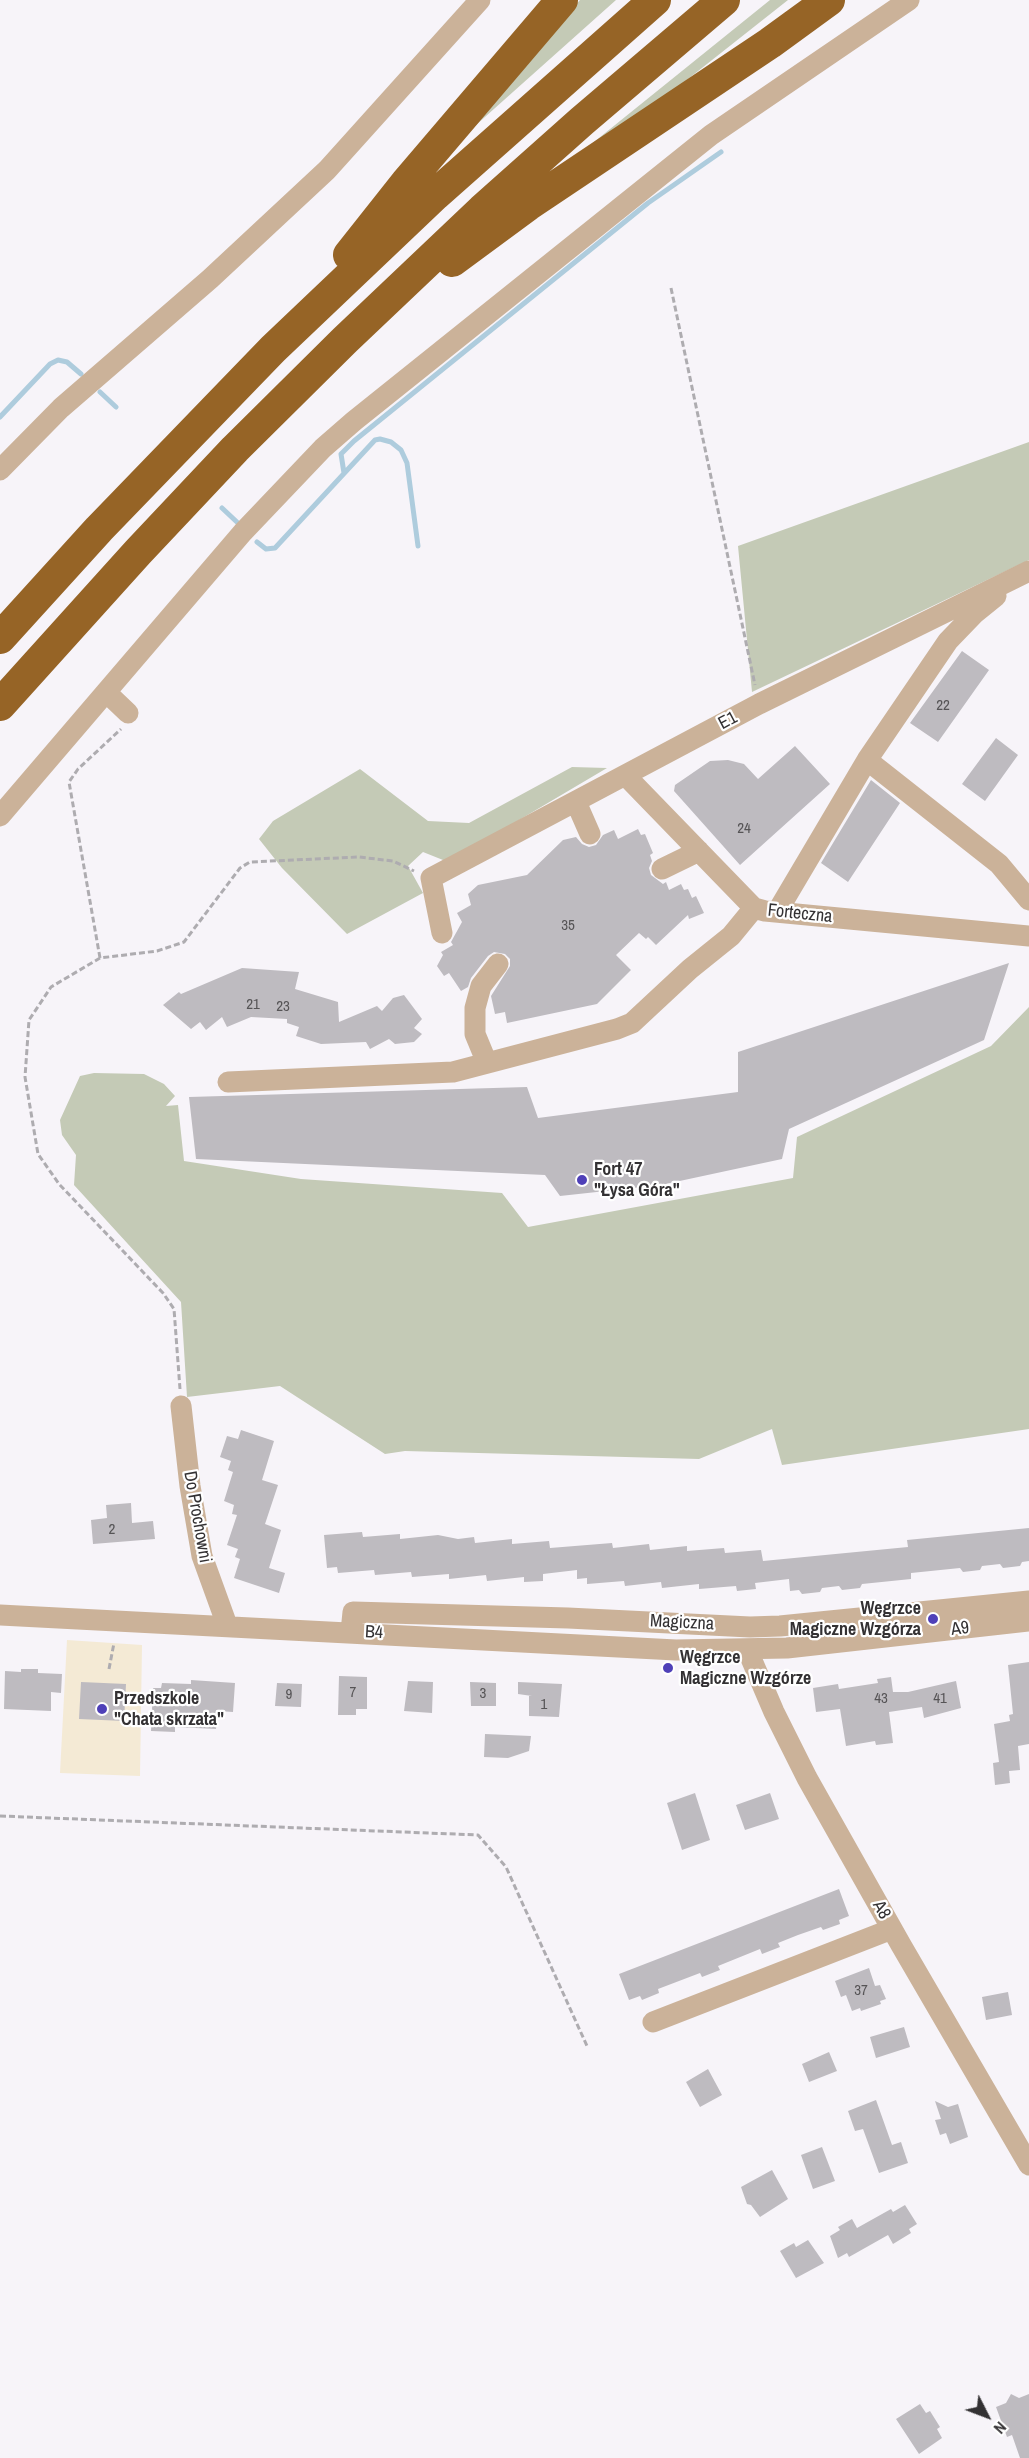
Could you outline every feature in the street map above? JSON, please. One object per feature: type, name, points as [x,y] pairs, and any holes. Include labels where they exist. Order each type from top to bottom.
[{"type":"highway","points":[[273,349],[406,183],[562,0]]},
{"type":"highway","points":[[0,638],[99,529],[273,349],[435,195],[655,0]]},
{"type":"highway","points":[[0,705],[138,552],[235,449],[345,340],[582,120],[724,0]]},
{"type":"highway","points":[[345,340],[528,205],[771,43],[829,0]]},
{"type":"street","points":[[0,470],[61,408],[210,279],[319,178],[480,0]]},
{"type":"street","points":[[0,816],[243,532],[323,448],[354,420],[711,135],[909,0]]},
{"type":"street","points":[[777,912],[867,760],[948,641],[975,613],[1028,571]]},
{"type":"street","name":"E1","points":[[431,878],[759,704],[1028,571]]},
{"type":"street","points":[[107,693],[128,714]]},
{"type":"street","points":[[867,760],[999,864],[1029,900]]},
{"type":"street","name":"Forteczna","points":[[626,776],[754,908],[1029,936]]},
{"type":"street","points":[[576,802],[591,834]]},
{"type":"street","points":[[662,869],[699,851]]},
{"type":"street","points":[[431,878],[442,933]]},
{"type":"street","points":[[228,1082],[453,1072],[617,1029],[632,1023],[690,969],[737,930],[754,908]]},
{"type":"street","points":[[487,1063],[475,1034],[475,1008],[481,986],[498,964]]},
{"type":"street","name":"Do Prochowni","points":[[181,1406],[190,1486],[202,1556],[226,1625]]},
{"type":"street","name":"Magiczna","points":[[351,1632],[353,1612],[568,1618],[750,1627],[792,1625],[1029,1601]]},
{"type":"street","name":"B4","points":[[0,1615],[676,1650],[747,1649]]},
{"type":"street","name":"A9","points":[[747,1649],[787,1648],[1029,1621]]},
{"type":"street","name":"A8","points":[[747,1649],[774,1712],[802,1768],[1029,2165]]},
{"type":"street","points":[[653,2022],[892,1929]]},
{"type":"path","points":[[671,288],[759,704]]},
{"type":"path","points":[[100,957],[69,782],[78,769],[125,725],[128,714]]},
{"type":"path","points":[[181,1406],[174,1309],[162,1293],[59,1184],[38,1155],[26,1077],[29,1020],[51,987],[100,957],[157,951],[184,942],[240,867],[250,862],[359,857],[393,861],[431,878]]},
{"type":"path","points":[[109,1670],[114,1643]]},
{"type":"path","points":[[0,1816],[478,1835],[506,1867],[586,2046]]},
{"type":"shaded area","name":"Przedszkole \"Chata skrzata\"","points":[[67,1640],[142,1645],[140,1776],[60,1773]]},
{"type":"green space","points":[[580,0],[616,0],[448,150]]},
{"type":"green space","points":[[770,0],[788,0],[669,94],[584,150]]},
{"type":"green space","points":[[1029,442],[1029,560],[752,692],[738,546]]},
{"type":"green space","points":[[572,767],[607,768],[448,862],[423,852],[408,866],[423,893],[347,934],[282,868],[259,839],[273,821],[360,769],[428,821],[469,823]]},
{"type":"green space","points":[[1029,1007],[1029,1429],[782,1465],[772,1429],[699,1459],[405,1451],[385,1454],[280,1386],[187,1397],[181,1302],[74,1185],[76,1155],[62,1135],[60,1120],[80,1076],[94,1073],[144,1074],[164,1084],[175,1096],[166,1106],[178,1105],[184,1161],[301,1179],[502,1193],[528,1227],[793,1178],[797,1137],[991,1046]]},
{"type":"building","points":[[962,651],[989,670],[938,742],[910,723]]},
{"type":"building","points":[[996,738],[1018,755],[985,801],[962,784]]},
{"type":"building","points":[[795,746],[830,784],[740,865],[674,791],[675,785],[710,761],[728,760],[744,764],[758,779]]},
{"type":"building","points":[[871,780],[900,803],[848,882],[821,863]]},
{"type":"building","points":[[638,829],[641,835],[645,834],[653,853],[650,855],[651,875],[663,884],[666,882],[669,890],[681,884],[684,890],[688,889],[692,898],[696,896],[704,913],[689,919],[688,915],[656,945],[648,937],[646,939],[639,933],[616,955],[631,970],[597,1004],[507,1023],[505,1012],[495,1014],[491,996],[510,966],[510,959],[505,954],[494,952],[488,956],[471,978],[468,987],[461,991],[449,973],[444,976],[437,966],[443,955],[441,952],[453,945],[451,942],[462,922],[457,913],[471,905],[468,894],[478,885],[527,875],[563,840],[576,837],[582,844],[589,847],[596,845],[603,835],[614,830],[618,839]]},
{"type":"building","points":[[1009,963],[984,1040],[789,1129],[782,1159],[661,1185],[560,1196],[545,1175],[196,1159],[189,1097],[527,1087],[538,1118],[738,1092],[738,1052]]},
{"type":"building","points":[[242,968],[299,972],[295,989],[338,1002],[339,1022],[377,1006],[382,1011],[393,998],[404,995],[422,1019],[414,1028],[422,1034],[414,1042],[395,1044],[389,1039],[370,1049],[366,1042],[321,1044],[296,1036],[299,1027],[287,1023],[287,1019],[251,1017],[227,1027],[222,1017],[206,1030],[200,1022],[191,1029],[163,1005],[179,992],[181,994]]},
{"type":"building","points":[[241,1430],[274,1441],[262,1480],[278,1485],[265,1524],[281,1530],[269,1568],[285,1573],[279,1593],[234,1578],[240,1559],[235,1557],[238,1549],[227,1545],[237,1515],[232,1514],[234,1505],[224,1501],[233,1472],[228,1470],[231,1461],[220,1457],[227,1436],[238,1439]]},
{"type":"building","points":[[131,1503],[132,1523],[153,1521],[155,1539],[93,1544],[91,1520],[107,1518],[106,1505]]},
{"type":"building","points":[[1029,1528],[1029,1561],[1022,1562],[1020,1566],[1003,1568],[1000,1564],[982,1566],[980,1570],[963,1572],[960,1568],[911,1573],[911,1579],[862,1584],[860,1588],[842,1590],[839,1586],[822,1588],[820,1592],[802,1594],[799,1590],[790,1591],[789,1579],[755,1583],[756,1589],[737,1591],[736,1586],[699,1589],[699,1584],[662,1588],[661,1582],[625,1586],[624,1581],[587,1584],[587,1578],[577,1579],[577,1570],[543,1574],[543,1581],[524,1582],[524,1577],[487,1581],[486,1575],[449,1579],[449,1574],[412,1577],[411,1572],[375,1575],[374,1570],[338,1573],[337,1567],[327,1568],[324,1535],[362,1532],[363,1537],[400,1534],[400,1539],[438,1535],[458,1539],[474,1537],[475,1543],[512,1539],[512,1544],[549,1541],[550,1548],[612,1543],[613,1548],[649,1544],[650,1550],[687,1546],[687,1551],[724,1548],[725,1553],[761,1550],[763,1561],[908,1547],[907,1540]]},
{"type":"building","points":[[1029,1662],[1029,1744],[1018,1746],[1020,1770],[1009,1771],[1010,1783],[995,1785],[993,1763],[999,1762],[994,1724],[1010,1721],[1009,1715],[1013,1714],[1008,1665]]},
{"type":"building","points":[[21,1669],[38,1669],[38,1673],[62,1674],[61,1693],[51,1692],[51,1711],[4,1709],[5,1671],[21,1672]]},
{"type":"building","points":[[339,1676],[367,1677],[367,1709],[356,1709],[356,1715],[338,1715]]},
{"type":"building","points":[[891,1677],[893,1692],[908,1692],[956,1681],[961,1708],[924,1718],[922,1707],[889,1712],[893,1743],[876,1745],[875,1741],[846,1746],[840,1709],[816,1712],[813,1688],[838,1684],[839,1689],[878,1683],[877,1679]]},
{"type":"building","points":[[191,1680],[235,1683],[233,1712],[218,1711],[216,1729],[175,1727],[175,1732],[151,1731],[153,1688],[161,1688],[162,1683],[191,1684]]},
{"type":"building","points":[[408,1681],[433,1682],[432,1713],[404,1711]]},
{"type":"building","points":[[81,1682],[126,1684],[124,1721],[79,1719]]},
{"type":"building","points":[[470,1682],[496,1683],[496,1706],[471,1706]]},
{"type":"building","points":[[518,1682],[562,1684],[559,1717],[529,1716],[529,1696],[532,1696],[518,1694]]},
{"type":"building","points":[[277,1683],[302,1684],[301,1707],[275,1706]]},
{"type":"building","points":[[485,1734],[531,1736],[529,1751],[508,1758],[484,1757]]},
{"type":"building","points":[[695,1793],[710,1840],[682,1850],[667,1803]]},
{"type":"building","points":[[770,1793],[779,1819],[745,1830],[736,1805]]},
{"type":"building","points":[[839,1889],[849,1916],[839,1920],[840,1924],[823,1930],[821,1927],[798,1935],[778,1943],[780,1947],[762,1954],[760,1949],[718,1966],[720,1970],[702,1977],[700,1973],[658,1989],[659,1993],[642,2000],[640,1996],[629,2000],[619,1974]]},
{"type":"building","points":[[869,1968],[875,1986],[880,1985],[886,1999],[880,2001],[881,2004],[861,2011],[860,2008],[852,2011],[846,1995],[841,1997],[835,1981]]},
{"type":"building","points":[[1008,1992],[1012,2015],[986,2020],[982,1997]]},
{"type":"building","points":[[904,2027],[910,2047],[876,2058],[870,2037]]},
{"type":"building","points":[[829,2052],[837,2071],[809,2082],[802,2064]]},
{"type":"building","points":[[708,2069],[722,2095],[700,2107],[686,2082]]},
{"type":"building","points":[[876,2100],[892,2145],[901,2142],[908,2163],[879,2173],[863,2129],[855,2131],[848,2111]]},
{"type":"building","points":[[935,2101],[948,2107],[958,2104],[968,2137],[950,2144],[946,2133],[940,2135],[935,2120],[941,2119]]},
{"type":"building","points":[[822,2147],[835,2181],[813,2189],[801,2155]]},
{"type":"building","points":[[772,2170],[788,2199],[760,2217],[751,2205],[747,2204],[741,2187]]},
{"type":"building","points":[[905,2205],[917,2224],[909,2229],[911,2233],[893,2244],[888,2235],[849,2257],[847,2253],[838,2258],[830,2236],[840,2230],[838,2227],[852,2219],[857,2228],[891,2209],[893,2212]]},
{"type":"building","points":[[808,2240],[824,2263],[796,2278],[780,2251],[794,2243],[796,2247]]},
{"type":"building","points":[[1011,2394],[1019,2398],[1029,2394],[1029,2458],[1020,2458],[1012,2435],[1007,2437],[996,2407],[1006,2403]]},
{"type":"building","points":[[920,2404],[926,2413],[930,2411],[940,2427],[937,2429],[942,2438],[919,2454],[896,2419]]},
{"type":"waterway","points":[[344,473],[341,454],[354,441],[648,203],[721,152]]},
{"type":"waterway","points":[[0,417],[50,364],[58,360],[67,362],[81,374]]},
{"type":"waterway","points":[[100,392],[116,407]]},
{"type":"waterway","points":[[257,542],[266,549],[275,548],[375,440],[380,439],[391,442],[401,450],[407,463],[418,546]]},
{"type":"waterway","points":[[222,508],[239,524]]},
{"type":"place","name":"Fort 47 \"Łysa Góra\"","points":[[582,1180]]},
{"type":"place","name":"Węgrzce Magiczne Wzgórza","points":[[933,1619]]},
{"type":"place","name":"Węgrzce Magiczne Wzgórze","points":[[668,1668]]},
{"type":"place","name":"Przedszkole \"Chata skrzata\"","points":[[102,1709]]}]
